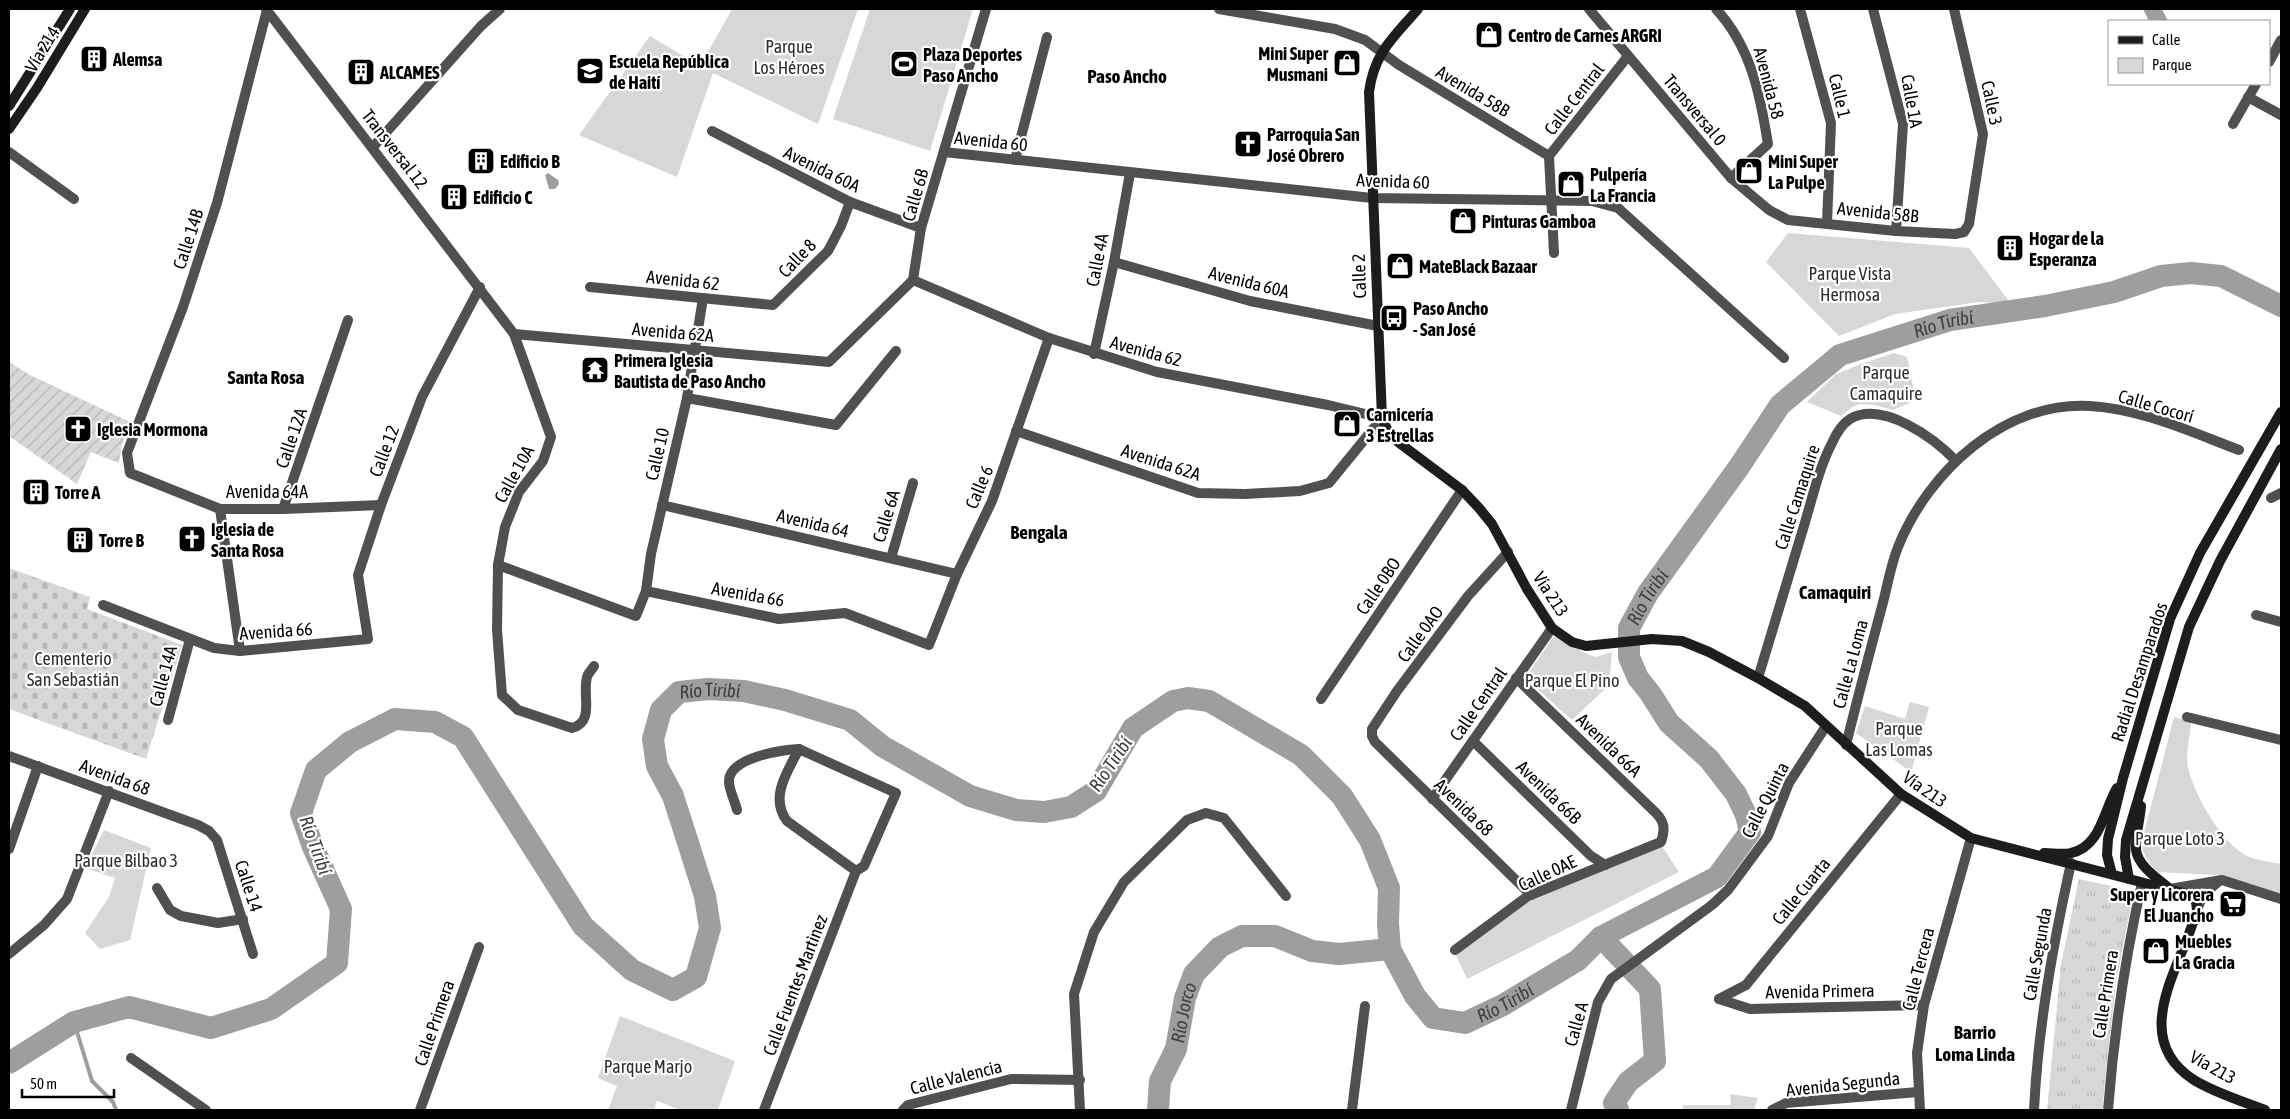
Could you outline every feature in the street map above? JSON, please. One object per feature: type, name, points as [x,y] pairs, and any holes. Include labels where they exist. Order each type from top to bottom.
[{"type":"main road","name":"Vía 214","points":[[9,106],[70,9]]},
{"type":"main road","name":"Vía 214","points":[[9,129],[37,88],[84,9]]},
{"type":"main road","name":"Calle 2","points":[[1382,418],[1369,92],[1372,71],[1382,52],[1418,9]]},
{"type":"main road","name":"Radial Desamparados","points":[[2112,874],[2107,855],[2108,839],[2123,778],[2170,619],[2200,553],[2281,412]]},
{"type":"main road","name":"Vía 213","points":[[1382,418],[1388,431],[1398,442],[1462,490],[1492,524],[1527,589],[1552,628],[1572,642],[1586,646],[1652,639],[1682,641],[1709,652],[1805,706],[1901,794],[1971,838],[2191,895],[2196,902],[2197,910],[2161,1011],[2162,1039],[2169,1056],[2178,1067],[2195,1080],[2265,1110]]},
{"type":"main road","name":"Radial Desamparados","points":[[2129,879],[2124,857],[2126,840],[2189,627],[2220,561],[2281,449]]},
{"type":"main road","points":[[2071,863],[2083,856],[2092,845],[2112,796],[2123,778]]},
{"type":"main road","points":[[2142,787],[2136,850],[2148,870],[2170,889]]},
{"type":"main road","points":[[2022,852],[2072,853],[2083,847],[2098,832]]},
{"type":"street","name":"Transversal 12","points":[[267,9],[514,334]]},
{"type":"street","name":"Calle 14B","points":[[130,473],[127,452],[183,307],[214,212],[267,9]]},
{"type":"street","points":[[373,148],[481,26],[500,9]]},
{"type":"street","name":"Calle 6B","points":[[913,280],[921,228],[986,9]]},
{"type":"street","points":[[1219,9],[1335,30],[1365,40],[1382,52]]},
{"type":"street","name":"Transversal 0","points":[[1589,9],[1731,178],[1769,210],[1788,220]]},
{"type":"street","name":"Avenida 58","points":[[1716,9],[1743,45],[1761,100],[1768,144],[1731,178]]},
{"type":"street","name":"Calle 1","points":[[1800,9],[1831,123],[1827,223]]},
{"type":"street","name":"Calle 1A","points":[[1873,9],[1903,124],[1896,231]]},
{"type":"street","name":"Calle 3","points":[[1954,9],[1983,134],[1969,224],[1964,232]]},
{"type":"street","points":[[1015,160],[1048,37]]},
{"type":"street","points":[[2270,60],[2281,40]]},
{"type":"street","name":"Avenida 58B","points":[[1382,52],[1399,65],[1549,156]]},
{"type":"street","name":"Calle Central","points":[[1554,253],[1549,156],[1628,56]]},
{"type":"street","points":[[2232,124],[2255,85]]},
{"type":"street","points":[[2248,97],[2281,115]]},
{"type":"street","name":"Avenida 60A","points":[[712,132],[850,202],[921,228]]},
{"type":"street","points":[[9,152],[74,199]]},
{"type":"street","name":"Avenida 60","points":[[944,152],[1372,198],[1592,201],[1618,208],[1784,358]]},
{"type":"street","name":"Calle 4A","points":[[1094,354],[1114,262],[1130,173]]},
{"type":"street","name":"Calle 8","points":[[773,306],[828,251],[842,226],[850,202]]},
{"type":"street","name":"Avenida 58B","points":[[1788,220],[1896,231],[1955,234],[1964,232]]},
{"type":"street","name":"Avenida 60A","points":[[1114,262],[1250,301],[1378,326]]},
{"type":"street","name":"Avenida 62","points":[[913,280],[1049,338],[1094,354],[1157,372],[1328,405],[1382,418]]},
{"type":"street","name":"Avenida 62A","points":[[514,334],[829,362],[913,280]]},
{"type":"street","name":"Calle 12","points":[[368,639],[358,575],[380,505],[422,397],[480,287]]},
{"type":"street","name":"Avenida 62","points":[[590,287],[773,306]]},
{"type":"street","name":"Calle 10","points":[[498,565],[636,616],[646,591],[651,554],[687,398],[703,298]]},
{"type":"street","name":"Calle 12A","points":[[283,509],[348,320]]},
{"type":"street","name":"Calle 10A","points":[[514,334],[551,437],[543,461],[519,492],[505,527],[498,565],[497,630],[502,695],[518,710],[572,728],[580,726],[585,720],[588,677],[594,666]]},
{"type":"street","name":"Calle 6","points":[[929,645],[956,574],[992,500],[1049,338]]},
{"type":"street","points":[[687,398],[836,425],[896,351]]},
{"type":"street","name":"Calle Cocorí","points":[[1956,462],[1985,437],[2007,424],[2038,412],[2089,406],[2148,416],[2239,450]]},
{"type":"street","name":"Calle Camaquire","points":[[1758,678],[1822,468],[1840,429],[1850,420],[1864,414],[1882,416],[1902,422],[1919,431],[1941,445],[1956,462]]},
{"type":"street","name":"Avenida 62A","points":[[1016,431],[1198,493],[1245,494],[1300,491],[1329,483],[1382,418]]},
{"type":"street","name":"Calle La Loma","points":[[1846,745],[1898,548],[1915,514],[1935,485],[1956,462]]},
{"type":"street","name":"Avenida 64A","points":[[130,473],[220,509],[283,509],[380,505]]},
{"type":"street","name":"Calle 6A","points":[[891,558],[913,483]]},
{"type":"street","name":"Calle 0BO","points":[[1321,699],[1462,490]]},
{"type":"street","points":[[2271,498],[2281,493]]},
{"type":"street","name":"Avenida 64","points":[[662,505],[956,574]]},
{"type":"street","points":[[220,509],[240,651]]},
{"type":"street","name":"Calle 0AO","points":[[1375,742],[1372,736],[1372,729],[1389,704],[1468,596],[1508,552]]},
{"type":"street","name":"Avenida 66","points":[[646,591],[779,619],[845,613],[929,645]]},
{"type":"street","name":"Avenida 66","points":[[103,605],[214,648],[240,651],[368,639]]},
{"type":"street","points":[[2256,615],[2281,622]]},
{"type":"street","name":"Calle Central","points":[[1432,799],[1552,628]]},
{"type":"street","name":"Calle 14A","points":[[168,720],[190,639]]},
{"type":"street","name":"Avenida 66A","points":[[1516,678],[1662,819],[1664,824],[1661,842]]},
{"type":"street","points":[[2187,718],[2281,740]]},
{"type":"street","name":"Calle Quinta","points":[[1636,960],[1712,905],[1728,890],[1768,836],[1789,783],[1826,726]]},
{"type":"street","name":"Avenida 66B","points":[[1473,741],[1591,856],[1605,865]]},
{"type":"street","name":"Avenida 68","points":[[1375,742],[1531,895]]},
{"type":"street","points":[[737,810],[729,780],[732,772],[748,759],[785,750],[799,749]]},
{"type":"street","points":[[799,749],[780,787],[781,813],[787,821],[856,871]]},
{"type":"street","name":"Calle Fuentes Martìnez","points":[[764,1110],[856,871],[864,866],[896,793],[799,749]]},
{"type":"street","name":"Avenida 68","points":[[9,756],[198,824],[209,831]]},
{"type":"street","points":[[9,849],[38,766]]},
{"type":"street","points":[[9,954],[44,926],[67,899],[109,791]]},
{"type":"street","name":"Calle Cuarta","points":[[1719,999],[1746,985],[1901,794]]},
{"type":"street","points":[[1080,1110],[1080,1080],[1074,994],[1094,932],[1124,882],[1187,820],[1206,813],[1224,818],[1286,896]]},
{"type":"street","name":"Calle 14","points":[[209,831],[217,840],[253,954]]},
{"type":"street","name":"Calle Tercera","points":[[1920,1110],[1917,1053],[1924,1005],[1971,838]]},
{"type":"street","name":"Calle 0AE","points":[[1455,950],[1531,895],[1661,842]]},
{"type":"street","name":"Calle Segunda","points":[[2034,1110],[2040,1036],[2048,978],[2071,863]]},
{"type":"street","points":[[2197,910],[2203,895],[2208,889],[2222,880]]},
{"type":"street","points":[[2170,889],[2222,880],[2281,899]]},
{"type":"street","name":"Calle Primera","points":[[2108,1110],[2114,1041],[2123,975],[2142,883]]},
{"type":"street","points":[[156,888],[175,914],[218,923],[243,920]]},
{"type":"street","name":"Calle Primera","points":[[420,1110],[479,947]]},
{"type":"street","name":"Calle A","points":[[1571,1110],[1598,1002],[1611,979],[1636,960]]},
{"type":"street","name":"Avenida Primera","points":[[1719,999],[1750,1009],[1924,1005]]},
{"type":"street","points":[[1352,1110],[1365,1006]]},
{"type":"street","points":[[130,1058],[206,1110]]},
{"type":"street","name":"Calle Valencia","points":[[903,1110],[908,1105],[1011,1079],[1080,1080]]},
{"type":"street","name":"Avenida Segunda","points":[[1772,1110],[1786,1103],[1918,1092]]},
{"type":"green space","name":"Parque Los Héroes","points":[[732,9],[858,9],[818,124],[713,73],[677,177],[579,135],[650,36],[700,66]]},
{"type":"green space","name":"Plaza Deportes Paso Ancho","points":[[870,9],[973,9],[930,151],[833,119]]},
{"type":"green space","name":"Parque Vista Hermosa","points":[[1788,233],[1969,248],[2011,304],[1979,302],[1895,314],[1839,336],[1766,262]]},
{"type":"green space","name":"Parque Camaquire","points":[[1894,353],[1907,357],[1916,400],[1893,410],[1875,405],[1860,404],[1852,407],[1841,416],[1807,402],[1836,374]]},
{"type":"green space","points":[[9,362],[30,375],[130,422],[122,444],[119,463],[91,452],[77,484],[9,436]]},
{"type":"green space","name":"Cementerio San Sebastián","points":[[9,568],[90,597],[87,609],[182,645],[146,759],[9,709]]},
{"type":"green space","name":"Parque El Pino","points":[[1554,636],[1595,657],[1612,652],[1609,685],[1572,720],[1525,678]]},
{"type":"green space","name":"Parque Las Lomas","points":[[1910,702],[1929,707],[1911,772],[1856,733],[1865,706],[1905,719]]},
{"type":"green space","name":"Parque Loto 3","points":[[2174,717],[2189,721],[2191,724],[2187,751],[2188,767],[2196,790],[2210,817],[2237,850],[2247,856],[2281,864],[2281,893],[2275,893],[2217,875],[2157,872],[2146,858],[2142,841]]},
{"type":"green space","name":"Parque Bilbao 3","points":[[104,830],[151,848],[130,940],[100,949],[85,933],[109,897],[115,878],[85,868]]},
{"type":"green space","points":[[1661,845],[1679,872],[1467,979],[1456,955],[1532,899]]},
{"type":"green space","points":[[2079,879],[2134,891],[2116,982],[2102,1110],[2047,1110],[2061,964]]},
{"type":"green space","name":"Parque Marjo","points":[[620,1016],[735,1061],[718,1110],[681,1110],[657,1101],[654,1110],[608,1110],[617,1086],[598,1078]]},
{"type":"green space","points":[[1730,1094],[1758,1098],[1754,1110],[1683,1110],[1683,1105],[1731,1105]]},
{"type":"shaded area","points":[[2143,9],[2162,9],[2168,20],[2148,20]]},
{"type":"shaded area","points":[[548,173],[558,180],[559,184],[555,189],[549,189],[545,175]]},
{"type":"waterway","name":"Río Tiribí","points":[[9,1063],[74,1022],[129,1007],[211,1028],[271,1009],[337,963],[341,909],[313,847],[301,813],[316,770],[350,742],[395,719],[435,722],[463,737],[583,926],[632,970],[673,990],[696,977],[710,928],[705,896],[673,796],[657,766],[653,739],[661,710],[679,692],[709,689],[744,691],[785,700],[850,720],[882,746],[970,796],[1016,810],[1044,812],[1071,807],[1096,791],[1133,728],[1173,701],[1188,698],[1209,701],[1301,755],[1342,796],[1370,840],[1389,888],[1388,924],[1390,949],[1415,996],[1433,1018],[1465,1023],[1503,1005],[1578,960],[1601,937],[1717,877],[1750,832],[1746,815],[1736,794],[1709,759],[1669,723],[1638,678],[1629,657],[1629,628],[1648,593],[1739,467],[1780,405],[1840,355],[1950,320],[2045,306],[2114,292],[2161,276],[2191,273],[2221,276],[2281,306]]},
{"type":"waterway","name":"Río Jorco","points":[[1158,1110],[1160,1081],[1176,1049],[1185,998],[1194,974],[1220,947],[1242,936],[1275,936],[1312,951],[1339,954],[1390,949]]},
{"type":"waterway","points":[[1601,937],[1650,989],[1655,1061],[1628,1082],[1614,1103],[1618,1110]]},
{"type":"waterway","points":[[74,1022],[92,1081],[113,1102],[116,1110]]},
{"type":"place","name":"Centro de Carnes ARGRI","points":[[1489,35]]},
{"type":"place","name":"Alemsa","points":[[94,59]]},
{"type":"place","name":"Mini Super Musmani","points":[[1347,63]]},
{"type":"place","name":"Plaza Deportes Paso Ancho","points":[[904,64]]},
{"type":"place","name":"Escuela República de Haití","points":[[590,71]]},
{"type":"place","name":"ALCAMES","points":[[361,72]]},
{"type":"place","name":"Parroquia San José Obrero","points":[[1248,144]]},
{"type":"place","name":"Edificio B","points":[[481,161]]},
{"type":"place","name":"Mini Super La Pulpe","points":[[1749,171]]},
{"type":"place","name":"Pulpería La Francia","points":[[1571,184]]},
{"type":"place","name":"Edificio C","points":[[454,197]]},
{"type":"place","name":"Pinturas Gamboa","points":[[1463,221]]},
{"type":"place","name":"Hogar de la Esperanza","points":[[2010,248]]},
{"type":"place","name":"MateBlack Bazaar","points":[[1400,266]]},
{"type":"place","name":"Paso Ancho - San José","points":[[1394,318]]},
{"type":"place","name":"Primera Iglesia Bautista de Paso Ancho","points":[[595,370]]},
{"type":"place","name":"Carnicería 3 Estrellas","points":[[1347,424]]},
{"type":"place","name":"Iglesia Mormona","points":[[78,429]]},
{"type":"place","name":"Torre A","points":[[36,492]]},
{"type":"place","name":"Iglesia de Santa Rosa","points":[[192,539]]},
{"type":"place","name":"Torre B","points":[[80,540]]},
{"type":"place","name":"Super y Licorera El Juancho","points":[[2233,904]]},
{"type":"place","name":"Muebles La Gracia","points":[[2156,951]]},
{"type":"district","name":"Paso Ancho","points":[[1127,76]]},
{"type":"district","name":"Santa Rosa","points":[[266,377]]},
{"type":"district","name":"Bengala","points":[[1039,532]]},
{"type":"district","name":"Camaquiri","points":[[1835,592]]},
{"type":"district","name":"Barrio Loma Linda","points":[[1975,1043]]}]
